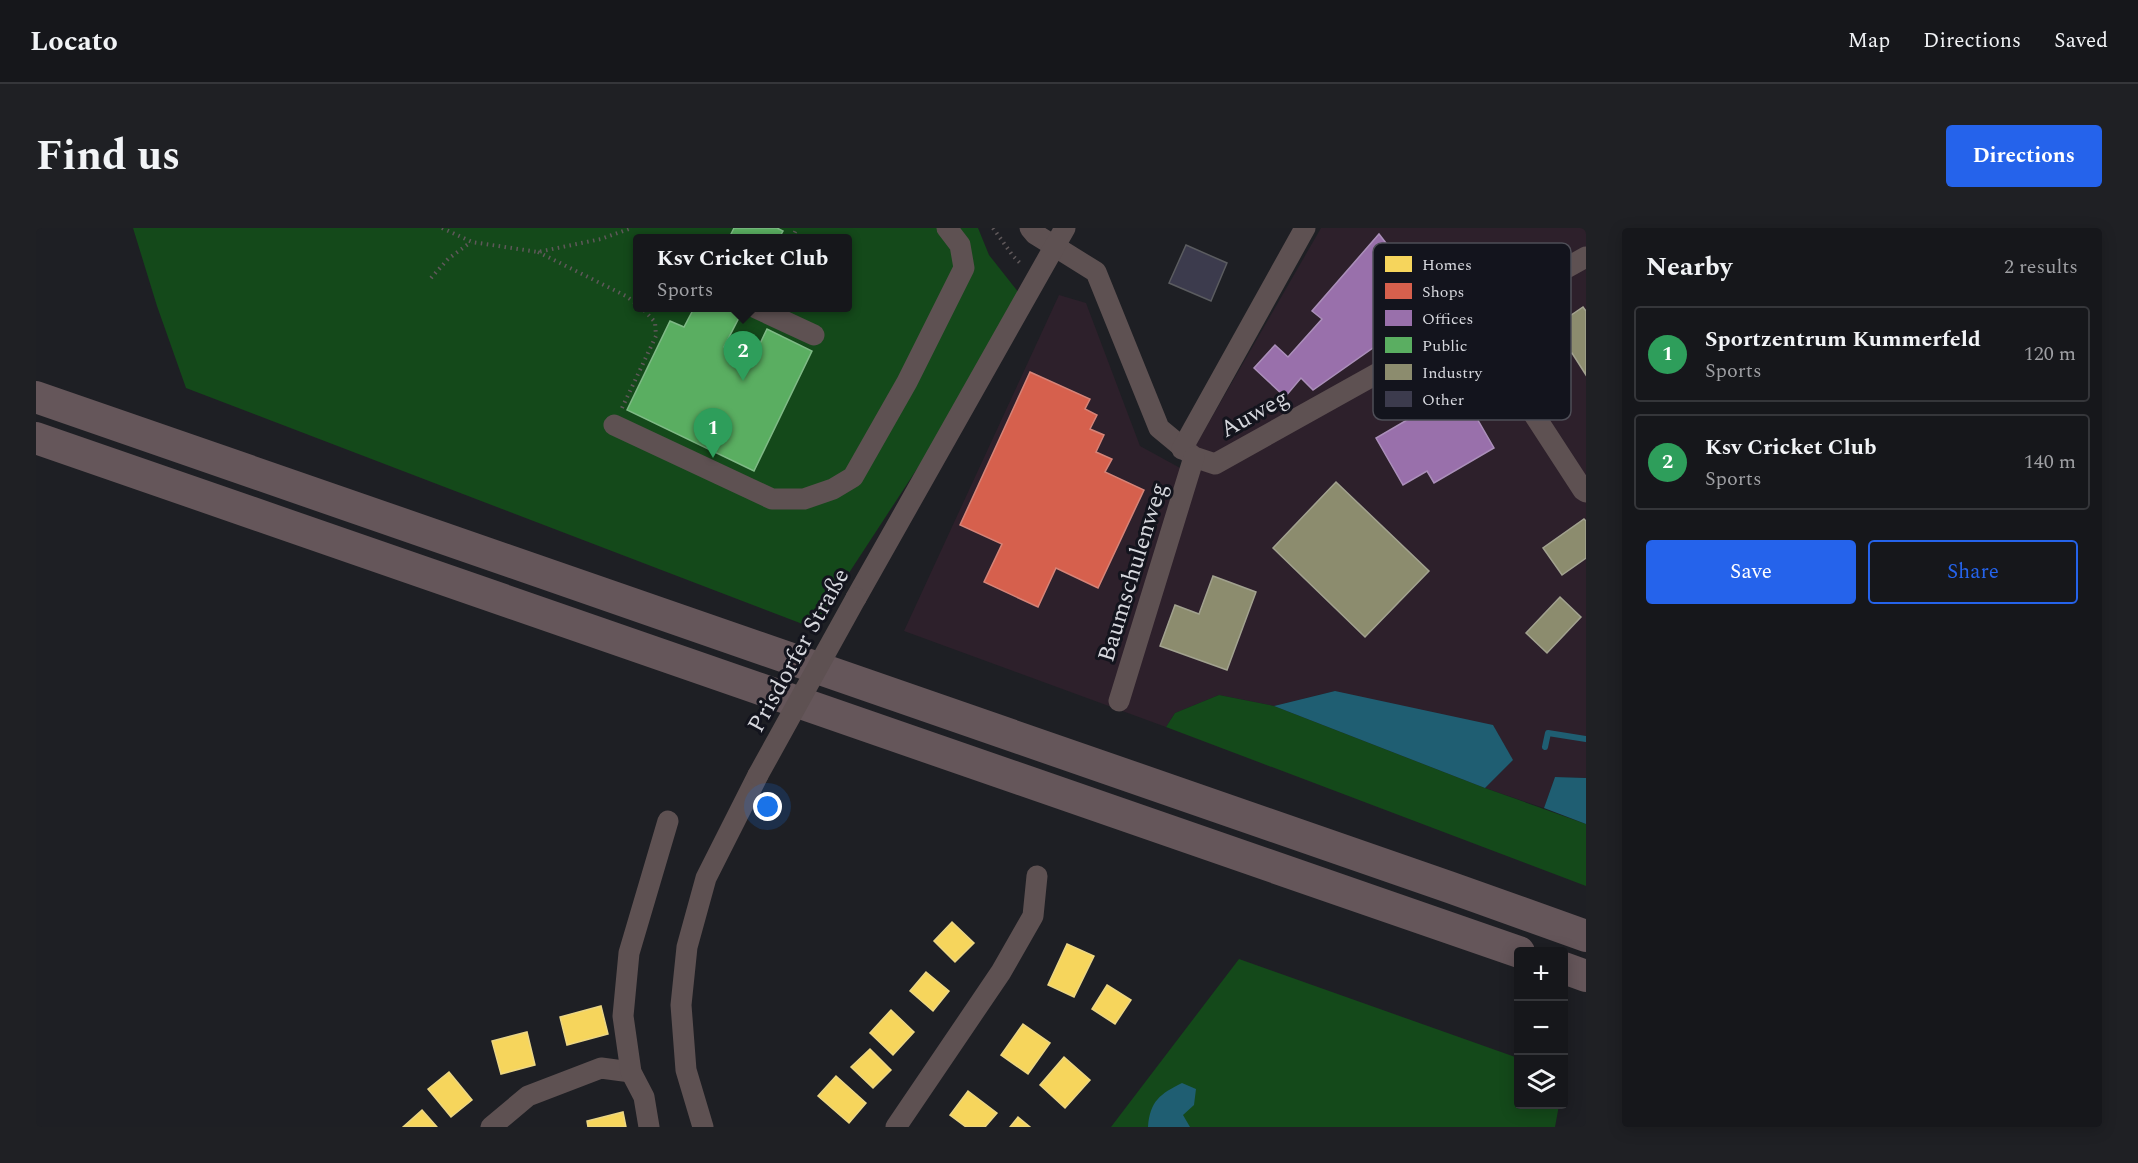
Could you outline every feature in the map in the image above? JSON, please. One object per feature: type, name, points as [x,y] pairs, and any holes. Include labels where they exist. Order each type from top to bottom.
[{"type":"highway","points":[[36,397],[1449,886],[1586,936]]},
{"type":"highway","points":[[36,438],[1514,949]]},
{"type":"highway","points":[[1568,970],[1586,976]]},
{"type":"street","points":[[614,425],[772,499],[804,499],[833,489],[853,477],[907,382],[964,268],[960,245],[947,228]]},
{"type":"street","points":[[1030,228],[1035,234],[1060,236],[1096,272],[1159,428],[1188,453]]},
{"type":"street","name":"Baumschulenweg","points":[[1119,701],[1188,453],[1305,228]]},
{"type":"street","name":"Prisdorfer Straße","points":[[702,1127],[686,1070],[681,1005],[687,947],[706,878],[758,775],[1060,236]]},
{"type":"street","name":"Auweg","points":[[1571,265],[1586,257]]},
{"type":"street","points":[[765,312],[814,335]]},
{"type":"street","name":"Auweg","points":[[1188,453],[1215,464],[1373,376]]},
{"type":"street","points":[[1538,420],[1584,491]]},
{"type":"street","points":[[650,1127],[644,1097],[631,1072],[623,1016],[629,952],[668,820]]},
{"type":"street","points":[[896,1127],[1001,972],[1033,916],[1037,876]]},
{"type":"street","points":[[491,1127],[528,1096],[601,1068],[631,1072]]},
{"type":"path","points":[[442,228],[472,242],[538,252],[633,301]]},
{"type":"path","points":[[538,252],[601,239],[633,228]]},
{"type":"path","points":[[993,228],[1013,256],[1037,278]]},
{"type":"path","points":[[431,278],[448,259],[472,242]]},
{"type":"path","points":[[614,425],[656,336],[655,322],[646,312]]},
{"type":"shaded area","points":[[1321,228],[1586,228],[1586,778],[1555,777],[1544,808],[1485,788],[1513,760],[1335,691],[1274,706],[1219,695],[1175,713],[1166,727],[904,631],[1059,295],[1086,303],[1140,446],[1182,469]]},
{"type":"green space","points":[[133,228],[978,228],[989,255],[1026,302],[813,628],[186,388]]},
{"type":"green space","points":[[1219,695],[1274,706],[1485,788],[1586,824],[1586,886],[1166,727],[1175,713]]},
{"type":"green space","points":[[1239,959],[1514,1057],[1514,1109],[1558,1109],[1555,1127],[1111,1127]]},
{"type":"water","points":[[1335,691],[1493,725],[1513,760],[1485,788],[1274,706]]},
{"type":"water","points":[[1555,777],[1586,778],[1586,824],[1544,808]]},
{"type":"water","points":[[1182,1083],[1196,1089],[1194,1105],[1183,1115],[1190,1127],[1148,1127],[1151,1111],[1158,1099]]},
{"type":"building: Homes","points":[[952,922],[974,943],[955,962],[934,941]]},
{"type":"building: Homes","points":[[1067,944],[1094,956],[1074,997],[1048,985]]},
{"type":"building: Homes","points":[[926,972],[949,991],[933,1011],[910,991]]},
{"type":"building: Homes","points":[[1107,985],[1131,1000],[1115,1024],[1092,1009]]},
{"type":"building: Homes","points":[[601,1006],[608,1034],[567,1045],[560,1017]]},
{"type":"building: Homes","points":[[891,1010],[914,1032],[893,1055],[870,1033]]},
{"type":"building: Homes","points":[[1023,1024],[1050,1043],[1028,1074],[1001,1055]]},
{"type":"building: Homes","points":[[527,1032],[535,1065],[501,1074],[492,1041]]},
{"type":"building: Homes","points":[[870,1049],[891,1070],[873,1088],[851,1067]]},
{"type":"building: Homes","points":[[1064,1057],[1090,1080],[1065,1108],[1040,1085]]},
{"type":"building: Homes","points":[[449,1072],[472,1100],[451,1117],[428,1089]]},
{"type":"building: Homes","points":[[836,1076],[866,1103],[849,1123],[818,1096]]},
{"type":"building: Homes","points":[[968,1091],[997,1113],[985,1127],[966,1127],[950,1115]]},
{"type":"building: Homes","points":[[422,1110],[437,1127],[403,1127]]},
{"type":"building: Homes","points":[[623,1112],[626,1127],[588,1127],[587,1121]]},
{"type":"building: Homes","points":[[1018,1117],[1030,1127],[1010,1127]]},
{"type":"building: Shops","points":[[1030,372],[1090,399],[1085,409],[1097,415],[1090,429],[1104,435],[1096,452],[1112,459],[1105,472],[1144,490],[1098,588],[1056,568],[1038,607],[984,582],[1002,544],[960,525]]},
{"type":"building: Offices","points":[[1379,234],[1386,243],[1373,243],[1373,348],[1313,390],[1301,378],[1285,397],[1254,368],[1275,345],[1288,357],[1322,319],[1312,311]]},
{"type":"building: Offices","points":[[1407,420],[1478,420],[1494,448],[1434,483],[1427,471],[1403,485],[1376,438]]},
{"type":"building: Public","points":[[734,228],[777,228],[783,231],[781,234],[731,234]]},
{"type":"building: Public","points":[[692,312],[742,312],[724,347],[752,360],[767,329],[812,351],[754,471],[627,410],[670,321],[684,327]]},
{"type":"building: Industry","points":[[1583,307],[1586,311],[1586,375],[1571,354],[1571,315]]},
{"type":"building: Industry","points":[[1336,482],[1429,571],[1365,637],[1273,548]]},
{"type":"building: Industry","points":[[1584,519],[1586,521],[1586,558],[1562,575],[1543,548]]},
{"type":"building: Industry","points":[[1213,576],[1256,592],[1227,670],[1160,646],[1175,605],[1199,614]]},
{"type":"building: Industry","points":[[1560,597],[1581,617],[1547,653],[1526,633]]},
{"type":"building: Other","points":[[1186,245],[1227,263],[1211,301],[1169,283]]},
{"type":"waterway","points":[[1545,747],[1548,733],[1586,739]]},
{"type":"place","name":"Ksv Cricket Club","points":[[743,381]]},
{"type":"place","name":"Sportzentrum Kummerfeld","points":[[713,458]]}]
